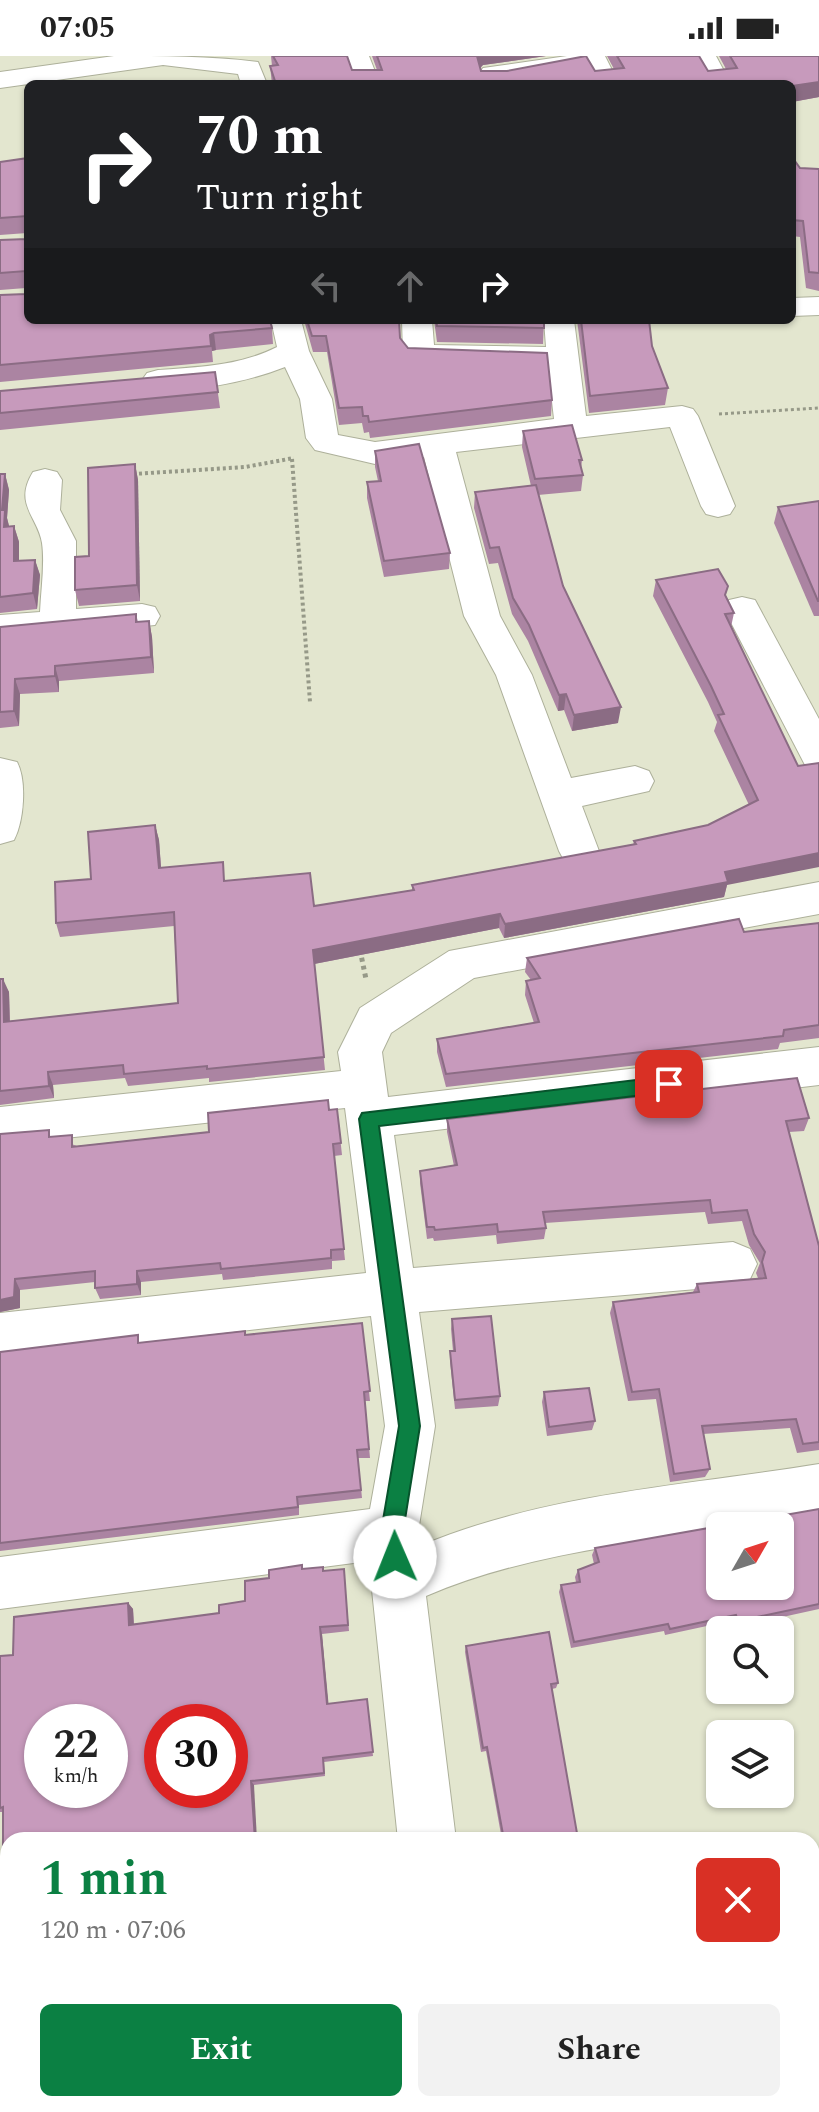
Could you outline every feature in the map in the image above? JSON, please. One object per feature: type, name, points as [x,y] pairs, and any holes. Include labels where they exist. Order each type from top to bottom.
[{"type":"street","points":[[356,56],[365,80]]},
{"type":"street","points":[[703,56],[716,80]]},
{"type":"street","points":[[0,80],[163,57],[249,68],[253,80]]},
{"type":"street","points":[[493,80],[492,74],[595,60],[604,80]]},
{"type":"street","points":[[796,307],[819,306]]},
{"type":"street","points":[[287,324],[293,351],[316,399],[322,438],[327,443],[365,449],[367,454],[682,416],[718,506]]},
{"type":"street","points":[[417,324],[419,354],[565,357]]},
{"type":"street","points":[[560,324],[571,428]]},
{"type":"street","points":[[127,383],[239,373],[267,366],[293,351]]},
{"type":"street","points":[[438,447],[482,616],[514,675],[579,851]]},
{"type":"street","points":[[45,480],[43,510],[59,541],[58,623]]},
{"type":"street","points":[[742,609],[803,696],[819,755]]},
{"type":"street","points":[[0,628],[142,616]]},
{"type":"street","points":[[0,829],[3,772]]},
{"type":"street","points":[[560,795],[635,781]]},
{"type":"street","points":[[426,1832],[396,1557],[410,1426],[360,1052],[375,1021],[464,963],[819,898]]},
{"type":"street","points":[[0,1126],[366,1103],[819,1066]]},
{"type":"street","points":[[0,1336],[392,1292],[733,1264]]},
{"type":"street","points":[[0,1583],[396,1557],[444,1559],[531,1535],[819,1489]]},
{"type":"path","points":[[682,416],[819,408]]},
{"type":"path","points":[[132,474],[245,467],[292,459],[327,443]]},
{"type":"path","points":[[292,459],[310,702]]},
{"type":"path","points":[[358,939],[375,1021]]},
{"type":"building","points":[[273,56],[347,56],[352,70],[382,70],[377,56],[477,56],[481,71],[507,71],[586,56],[595,71],[624,68],[617,56],[699,56],[708,71],[737,68],[730,56],[819,56],[819,82],[796,85],[796,80],[275,80],[270,66],[278,65]]},
{"type":"building","points":[[24,159],[24,216],[0,218],[0,162]]},
{"type":"building","points":[[796,162],[800,168],[819,169],[819,273],[809,272],[803,221],[796,220]]},
{"type":"building","points":[[24,239],[24,271],[0,273],[0,240]]},
{"type":"building","points":[[24,294],[24,324],[271,324],[272,328],[214,333],[210,335],[211,346],[0,365],[0,295]]},
{"type":"building","points":[[308,324],[399,324],[400,338],[408,348],[547,353],[552,400],[369,422],[368,416],[363,416],[362,407],[339,408],[326,336],[312,336]]},
{"type":"building","points":[[544,324],[544,328],[437,326]]},
{"type":"building","points":[[581,324],[649,324],[652,346],[668,388],[590,396]]},
{"type":"building","points":[[215,372],[218,392],[0,413],[0,391]]},
{"type":"building","points":[[572,425],[583,475],[535,479],[523,431]]},
{"type":"building","points":[[419,444],[450,553],[384,561],[367,482],[381,481],[375,451]]},
{"type":"building","points":[[135,464],[137,585],[75,590],[75,557],[89,556],[88,468]]},
{"type":"building","points":[[0,474],[5,474],[4,527],[14,526],[14,561],[35,560],[33,593],[0,597]]},
{"type":"building","points":[[536,485],[563,586],[621,707],[574,715],[566,694],[559,695],[529,625],[513,598],[499,547],[490,548],[475,492]]},
{"type":"building","points":[[819,501],[819,601],[818,601],[778,507]]},
{"type":"building","points":[[718,569],[728,586],[725,595],[734,613],[725,614],[798,766],[819,763],[819,853],[725,872],[728,882],[505,924],[500,914],[313,950],[324,1057],[124,1074],[123,1065],[48,1072],[49,1086],[0,1091],[0,979],[3,979],[4,1022],[178,1003],[174,912],[56,923],[55,882],[91,879],[88,832],[155,825],[159,868],[223,862],[224,881],[310,873],[314,906],[414,890],[412,885],[636,844],[634,841],[708,825],[758,800],[718,715],[724,714],[656,580]]},
{"type":"building","points":[[136,614],[136,622],[149,621],[151,657],[55,666],[55,676],[15,679],[14,711],[0,712],[0,627]]},
{"type":"building","points":[[739,919],[744,932],[819,923],[819,1025],[784,1030],[783,1036],[446,1074],[437,1039],[539,1022],[526,981],[540,978],[527,958]]},
{"type":"building","points":[[797,1078],[809,1118],[786,1121],[819,1246],[819,1442],[803,1444],[796,1419],[702,1426],[710,1469],[674,1474],[659,1389],[632,1392],[613,1302],[699,1292],[697,1284],[766,1278],[762,1262],[765,1252],[754,1234],[747,1210],[712,1213],[710,1200],[543,1212],[546,1228],[498,1232],[497,1224],[435,1230],[434,1227],[427,1227],[420,1171],[457,1165],[447,1119]]},
{"type":"building","points":[[328,1100],[329,1110],[337,1109],[341,1143],[333,1144],[344,1249],[331,1250],[331,1258],[221,1269],[220,1263],[137,1271],[137,1284],[95,1288],[95,1271],[15,1279],[14,1297],[0,1300],[0,1134],[49,1130],[49,1137],[72,1135],[72,1147],[209,1132],[208,1113]]},
{"type":"building","points":[[491,1316],[500,1396],[455,1400],[450,1351],[455,1351],[452,1319]]},
{"type":"building","points":[[362,1323],[370,1391],[364,1392],[369,1449],[357,1450],[361,1490],[297,1497],[298,1507],[0,1543],[0,1352],[138,1335],[138,1343],[245,1331],[245,1335]]},
{"type":"building","points":[[589,1388],[595,1421],[549,1427],[544,1392]]},
{"type":"building","points":[[819,1509],[819,1604],[762,1616],[706,1616],[706,1621],[670,1629],[668,1624],[574,1642],[561,1585],[580,1582],[578,1570],[599,1562],[595,1548],[706,1528],[706,1600],[794,1600],[794,1513]]},
{"type":"building","points":[[302,1565],[302,1569],[323,1567],[323,1571],[344,1569],[348,1625],[320,1627],[327,1704],[367,1699],[373,1752],[323,1758],[324,1773],[251,1781],[254,1832],[3,1832],[3,1807],[0,1808],[0,1656],[13,1655],[14,1617],[128,1603],[129,1625],[219,1613],[219,1605],[245,1601],[245,1581],[269,1578],[269,1570]]},
{"type":"building","points":[[549,1632],[558,1683],[551,1684],[577,1832],[503,1832],[487,1747],[483,1748],[466,1646]]},
{"type":"route","points":[[395,1557],[392,1532],[410,1426],[369,1119],[669,1084]]}]
